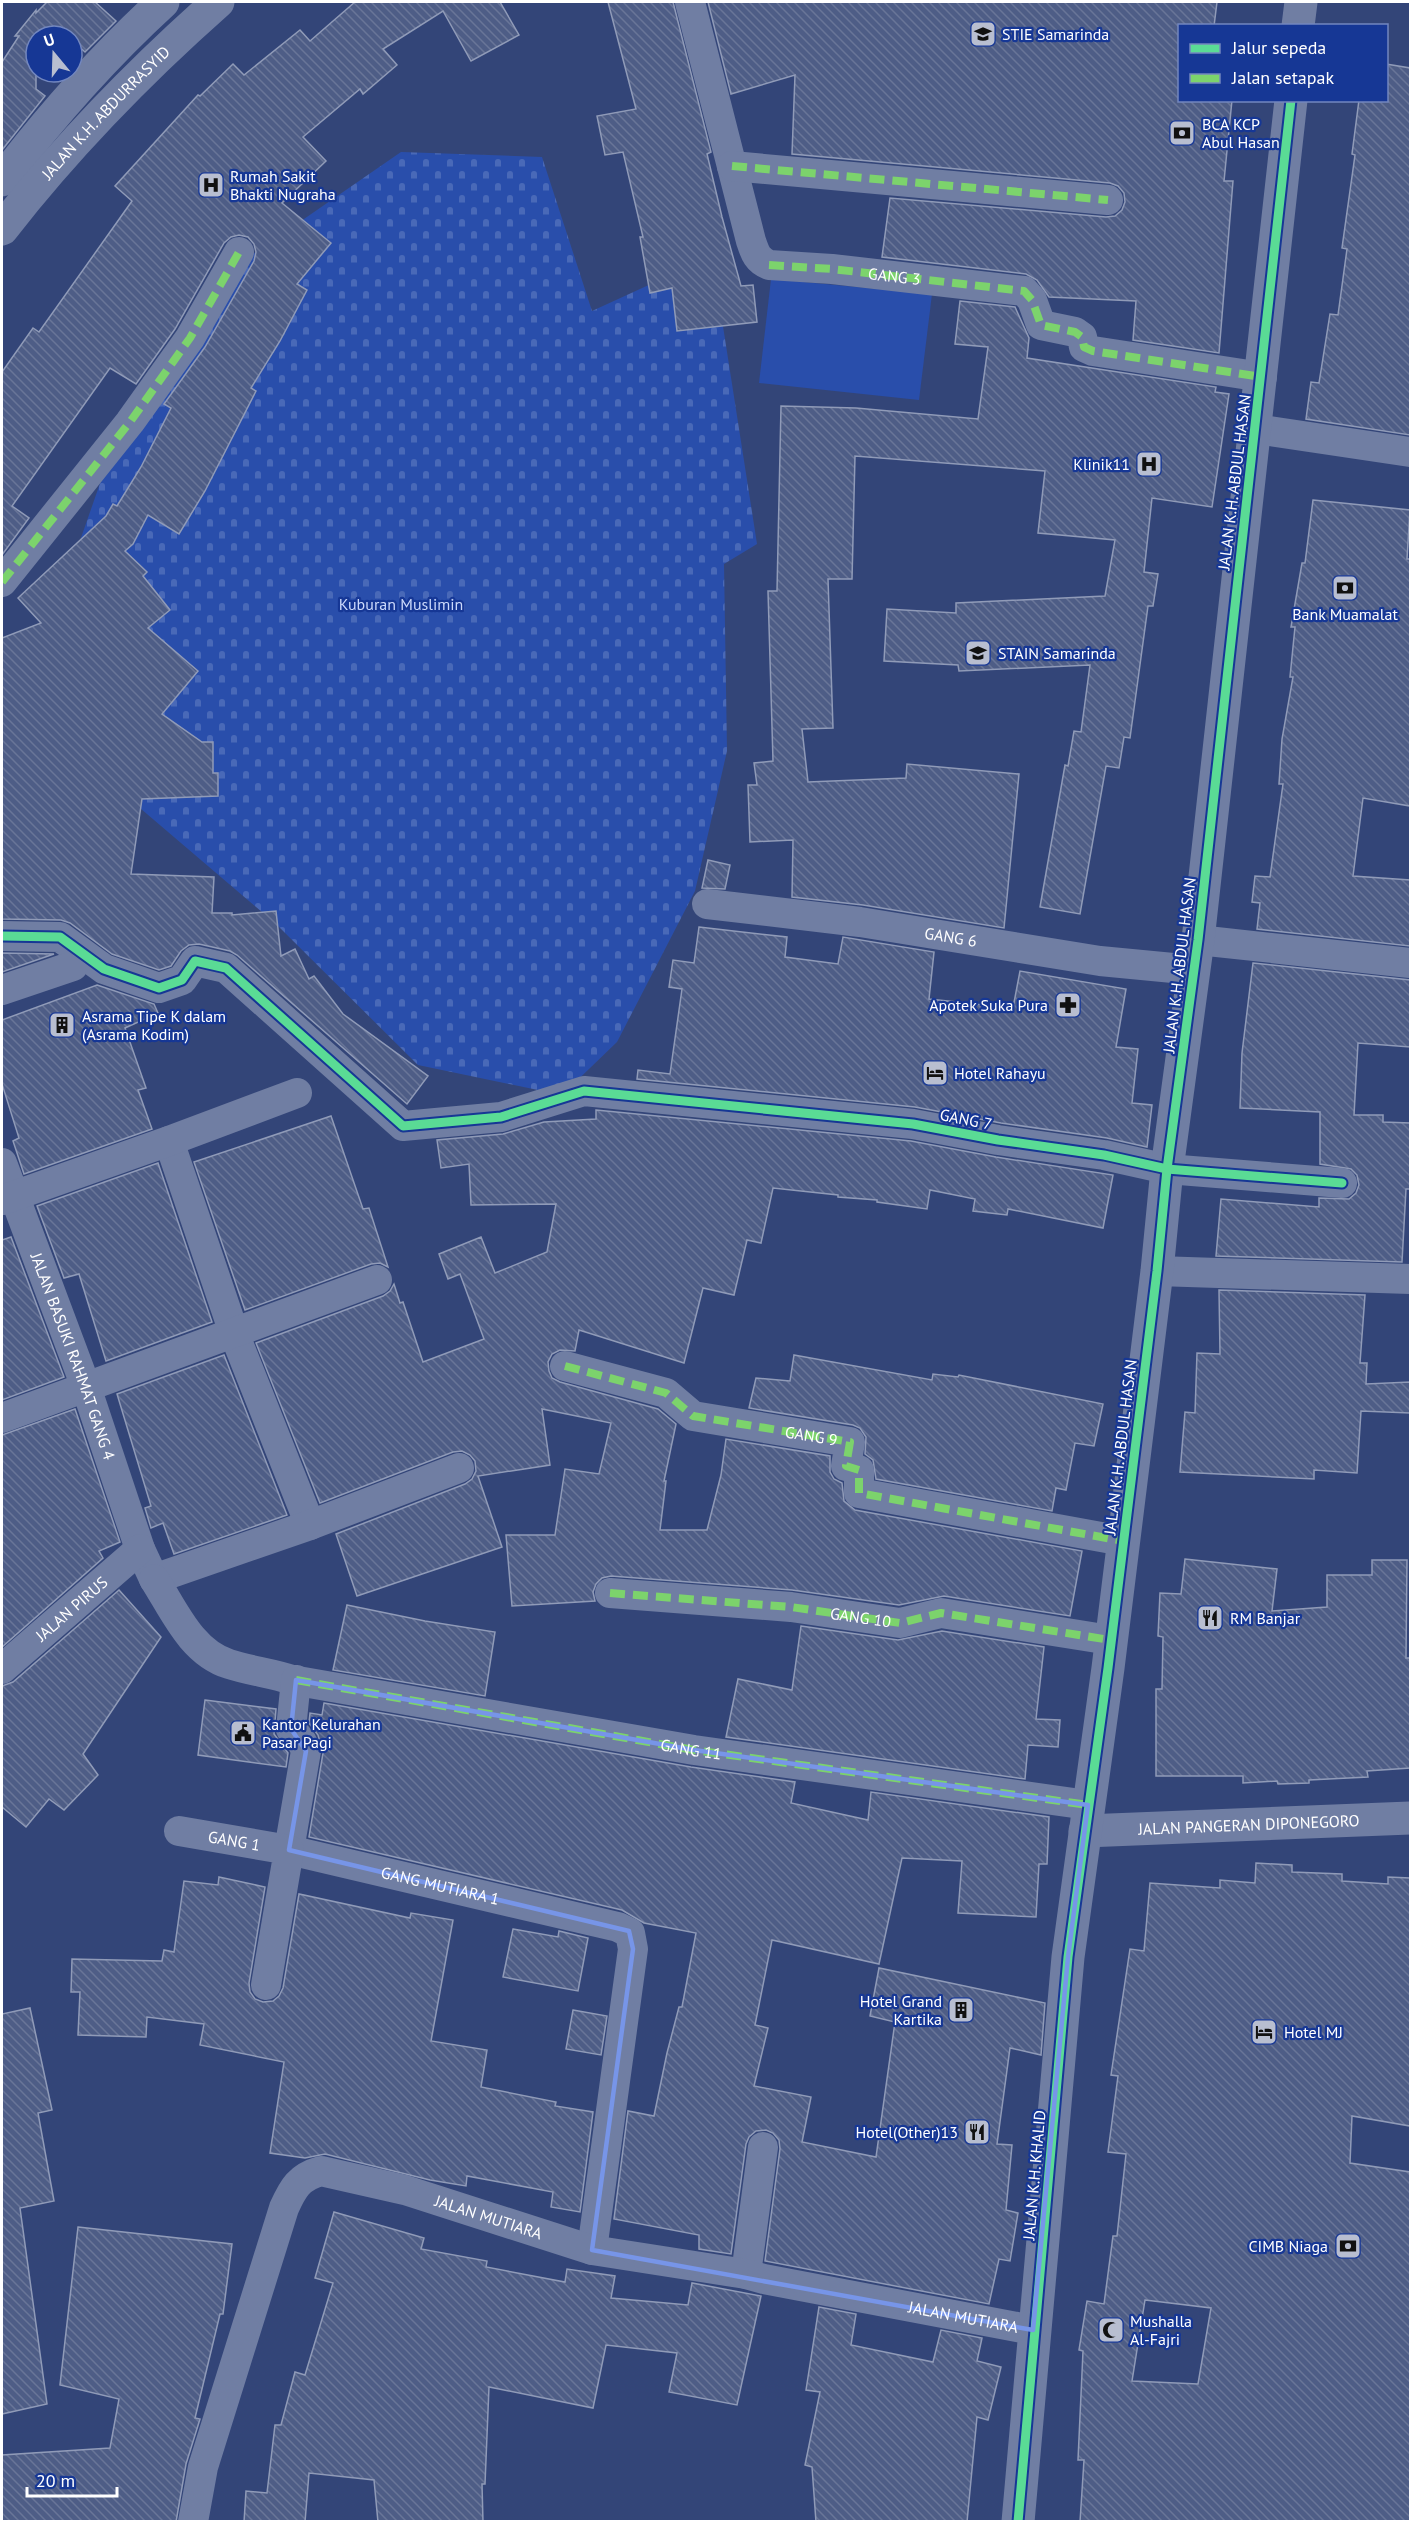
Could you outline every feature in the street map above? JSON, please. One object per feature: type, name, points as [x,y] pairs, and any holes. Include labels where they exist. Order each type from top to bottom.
[{"type":"street","name":"JALAN K.H. ABDURRASYID","points":[[2,180],[60,108],[113,49],[162,2]]},
{"type":"street","name":"JALAN K.H. ABDURRASYID","points":[[2,230],[84,133],[142,72],[218,2]]},
{"type":"street","name":"GANG 3","points":[[690,2],[755,254],[760,261],[769,265],[832,269],[1024,291],[1032,300],[1041,325],[1075,332],[1082,337],[1083,347],[1093,351],[1262,376]]},
{"type":"street","points":[[1299,24],[1301,2]]},
{"type":"street","name":"JALAN K.H. ABDUL HASAN","points":[[1087,1818],[1157,1271],[1167,1169],[1196,955],[1291,102]]},
{"type":"street","points":[[60,108],[84,133]]},
{"type":"street","points":[[732,166],[1108,200]]},
{"type":"street","points":[[2,582],[130,422],[190,338],[239,252]]},
{"type":"street","points":[[1256,429],[1410,452]]},
{"type":"street","name":"GANG 6","points":[[707,904],[860,922],[1100,961],[1196,955],[1410,963]]},
{"type":"street","name":"GANG 7","points":[[2,936],[60,937],[104,969],[159,988],[182,980],[195,962],[226,968],[403,1126],[501,1117],[584,1091],[914,1124],[998,1140],[1104,1155],[1167,1169],[1342,1184]]},
{"type":"street","points":[[2,990],[73,966]]},
{"type":"street","points":[[8,1197],[169,1141],[297,1093]]},
{"type":"street","points":[[169,1141],[234,1333],[310,1525]]},
{"type":"street","name":"JALAN BASUKI RAHMAT GANG 4","points":[[2,1163],[8,1197],[86,1387],[140,1549],[154,1579]]},
{"type":"street","points":[[1157,1271],[1410,1279]]},
{"type":"street","points":[[2,1418],[377,1280]]},
{"type":"street","name":"GANG 9","points":[[565,1366],[666,1393],[693,1416],[850,1442],[846,1466],[858,1470],[859,1493],[1123,1541]]},
{"type":"street","points":[[266,1985],[306,1751],[303,1742],[291,1729],[296,1680],[227,1664],[205,1652],[191,1638],[154,1579],[310,1525],[459,1468]]},
{"type":"street","name":"JALAN PIRUS","points":[[2,1669],[140,1549]]},
{"type":"street","name":"GANG 10","points":[[610,1593],[791,1607],[900,1623],[940,1613],[1110,1640]]},
{"type":"street","name":"GANG 11","points":[[296,1680],[1087,1818]]},
{"type":"street","name":"JALAN PANGERAN DIPONEGORO","points":[[1087,1818],[1410,1818]]},
{"type":"street","name":"JALAN K.H. KHALID","points":[[1018,2522],[1033,2330],[1068,1957],[1087,1818]]},
{"type":"street","name":"GANG 1","points":[[179,1831],[288,1850]]},
{"type":"street","name":"GANG MUTIARA 1","points":[[288,1850],[618,1927],[630,1933],[633,1949],[592,2250]]},
{"type":"street","points":[[746,2274],[763,2147]]},
{"type":"street","name":"JALAN MUTIARA","points":[[193,2522],[203,2467],[284,2208],[291,2191],[299,2181],[321,2171],[405,2190],[592,2250],[746,2274],[1033,2330]]},
{"type":"highlighted area","points":[[296,1680],[694,1750],[1088,1805],[1068,1957],[1033,2330],[592,2250],[633,1949],[629,1931],[289,1850],[306,1751],[291,1729]]},
{"type":"green space","name":"Kuburan Muslimin","points":[[401,152],[542,157],[592,311],[712,256],[757,544],[724,564],[727,751],[695,891],[617,1042],[562,1095],[418,1065],[276,924],[113,785],[54,615],[118,432],[230,270]]},
{"type":"green space","points":[[771,279],[932,294],[919,400],[759,383]]},
{"type":"building","points":[[47,2],[95,2],[116,21],[85,52],[84,24],[25,24],[36,10],[36,13]]},
{"type":"building","points":[[355,2],[500,2],[519,35],[471,61],[443,11],[383,49],[397,65],[363,94],[360,89],[303,137],[326,161],[282,203],[331,243],[297,284],[307,290],[280,341],[251,388],[256,391],[205,491],[179,534],[148,515],[133,544],[125,551],[147,572],[143,576],[170,610],[148,628],[198,671],[162,714],[202,742],[213,742],[213,773],[218,773],[218,796],[142,799],[131,874],[214,877],[212,913],[232,913],[232,915],[276,911],[281,956],[295,949],[309,979],[314,976],[343,1014],[428,1076],[407,1104],[230,951],[199,944],[189,945],[181,951],[171,966],[159,970],[112,954],[70,923],[61,920],[2,919],[2,638],[41,623],[18,598],[106,516],[113,504],[117,506],[141,467],[171,408],[164,404],[205,347],[254,261],[256,252],[254,244],[248,237],[239,235],[231,237],[224,243],[175,329],[136,384],[110,368],[12,506],[29,518],[2,555],[2,372],[33,328],[39,332],[132,201],[115,186],[198,95],[200,96],[233,64],[244,75],[300,30],[310,41]]},
{"type":"building","points":[[608,2],[673,2],[711,152],[707,154],[722,217],[741,286],[753,285],[757,322],[677,331],[672,288],[650,293],[640,237],[643,237],[623,152],[605,155],[597,116],[636,109]]},
{"type":"building","points":[[708,2],[1217,2],[1214,24],[1178,24],[1178,102],[1232,102],[1224,181],[1233,181],[1219,353],[1133,340],[1136,301],[1049,297],[1037,280],[1026,274],[882,257],[890,198],[1106,217],[1115,216],[1122,210],[1125,202],[1124,193],[1118,186],[1110,183],[792,154],[795,75],[731,94]]},
{"type":"building","points":[[24,25],[24,84],[36,84],[36,89],[45,96],[2,150],[2,62],[19,36],[15,36]]},
{"type":"building","points":[[1388,64],[1410,68],[1410,435],[1306,419],[1311,382],[1319,383],[1330,314],[1338,315],[1347,249],[1342,248],[1355,155],[1352,154],[1359,102],[1388,102]]},
{"type":"building","points":[[960,301],[1015,307],[1029,338],[1027,358],[1216,387],[1215,392],[1229,394],[1212,507],[1152,498],[1144,572],[1158,574],[1153,606],[1148,606],[1130,738],[1124,737],[1119,768],[1106,766],[1080,914],[1040,907],[1065,765],[1068,766],[1074,731],[1081,732],[1090,665],[959,671],[958,665],[884,661],[887,609],[956,613],[956,603],[1105,596],[1115,540],[1038,533],[1045,471],[855,456],[852,579],[828,579],[833,728],[802,729],[808,782],[906,778],[907,764],[1019,774],[1004,928],[863,905],[792,897],[793,840],[750,842],[748,785],[757,785],[754,763],[773,761],[768,591],[777,591],[781,406],[856,408],[978,419],[988,347],[955,344]]},
{"type":"building","points":[[1313,500],[1410,510],[1407,559],[1410,559],[1410,806],[1363,798],[1353,876],[1410,880],[1410,946],[1257,929],[1260,903],[1252,902],[1255,876],[1270,877],[1283,784],[1279,784],[1282,739],[1293,677],[1290,677],[1295,627],[1291,627],[1302,563],[1305,563]]},
{"type":"building","points":[[708,860],[730,865],[725,889],[702,888]]},
{"type":"building","points":[[699,927],[787,937],[785,957],[838,964],[843,937],[934,952],[929,999],[1013,1008],[1020,971],[1126,989],[1116,1047],[1138,1049],[1132,1103],[1152,1105],[1147,1147],[1107,1138],[1001,1123],[915,1107],[637,1079],[638,1070],[670,1074],[682,989],[669,987],[673,960],[694,963]]},
{"type":"building","points":[[2,953],[54,954],[2,972]]},
{"type":"building","points":[[1253,963],[1410,980],[1410,1047],[1358,1043],[1354,1115],[1383,1115],[1383,1122],[1410,1123],[1410,1189],[1406,1189],[1402,1262],[1216,1256],[1221,1199],[1319,1207],[1319,1198],[1349,1199],[1356,1193],[1359,1185],[1357,1175],[1351,1169],[1320,1164],[1320,1112],[1240,1108],[1242,1053]]},
{"type":"building","points":[[97,985],[154,1004],[158,1013],[125,1028],[146,1088],[138,1090],[152,1129],[24,1174],[13,1141],[19,1138],[2,1084],[2,1020]]},
{"type":"building","points":[[596,1110],[911,1141],[1113,1175],[1103,1228],[1008,1209],[1007,1215],[973,1211],[975,1199],[930,1190],[927,1209],[877,1202],[877,1200],[773,1188],[761,1243],[747,1240],[734,1295],[703,1288],[684,1363],[579,1330],[575,1351],[560,1350],[552,1354],[548,1362],[552,1378],[560,1382],[658,1409],[676,1424],[664,1481],[666,1481],[660,1530],[707,1530],[721,1475],[726,1439],[830,1456],[830,1472],[834,1479],[842,1483],[844,1501],[855,1510],[1082,1551],[1070,1616],[944,1596],[899,1605],[792,1590],[611,1576],[602,1578],[596,1584],[593,1592],[595,1601],[512,1606],[506,1535],[555,1535],[565,1469],[599,1474],[611,1423],[542,1409],[550,1465],[478,1476],[502,1547],[357,1596],[336,1534],[465,1484],[472,1479],[476,1471],[475,1461],[462,1451],[453,1452],[320,1503],[256,1343],[383,1296],[394,1284],[400,1303],[403,1302],[423,1362],[484,1339],[460,1274],[448,1279],[439,1254],[481,1237],[495,1273],[547,1252],[556,1204],[471,1205],[469,1164],[441,1168],[437,1140],[503,1134],[544,1122],[596,1119]]},
{"type":"building","points":[[331,1116],[363,1209],[369,1208],[388,1267],[380,1263],[371,1264],[245,1310],[194,1162]]},
{"type":"building","points":[[158,1163],[212,1322],[106,1361],[79,1274],[64,1278],[37,1206]]},
{"type":"building","points":[[11,1237],[64,1377],[2,1400],[2,1240]]},
{"type":"building","points":[[1219,1290],[1365,1295],[1360,1363],[1367,1363],[1366,1384],[1410,1382],[1410,1413],[1361,1411],[1357,1473],[1314,1470],[1314,1479],[1180,1472],[1185,1412],[1195,1413],[1197,1353],[1220,1354]]},
{"type":"building","points":[[224,1355],[287,1515],[174,1554],[163,1523],[151,1528],[145,1508],[151,1506],[117,1394]]},
{"type":"building","points":[[794,1355],[932,1380],[933,1374],[958,1377],[959,1375],[1103,1404],[1094,1446],[1075,1443],[1066,1490],[1056,1488],[1052,1511],[876,1479],[873,1460],[865,1454],[866,1437],[860,1428],[749,1408],[756,1378],[790,1381]]},
{"type":"building","points":[[75,1409],[120,1542],[99,1551],[103,1558],[2,1647],[2,1435]]},
{"type":"building","points":[[1185,1559],[1277,1569],[1272,1611],[1327,1607],[1327,1575],[1372,1575],[1372,1560],[1407,1560],[1406,1658],[1410,1658],[1410,1768],[1367,1771],[1368,1777],[1278,1784],[1277,1781],[1243,1783],[1243,1776],[1156,1776],[1156,1689],[1162,1689],[1163,1637],[1158,1636],[1160,1593],[1181,1594]]},
{"type":"building","points":[[119,1590],[161,1637],[83,1754],[98,1775],[64,1810],[49,1799],[26,1827],[2,1807],[2,1686],[13,1682]]},
{"type":"building","points":[[347,1605],[495,1632],[485,1696],[333,1670]]},
{"type":"building","points":[[801,1626],[898,1640],[942,1631],[1044,1647],[1036,1719],[1060,1720],[1058,1747],[1028,1745],[1025,1779],[726,1737],[738,1679],[792,1690]]},
{"type":"building","name":"Kantor Kelurahan Pasar Pagi","points":[[205,1700],[276,1709],[274,1734],[288,1753],[286,1767],[198,1755]]},
{"type":"building","points":[[324,1703],[691,1767],[795,1782],[791,1803],[868,1820],[871,1792],[1049,1817],[1047,1864],[1039,1864],[1036,1917],[958,1913],[962,1861],[902,1858],[879,1964],[772,1940],[755,2025],[768,2028],[754,2086],[811,2097],[802,2142],[876,2157],[895,2022],[870,2016],[879,1968],[1045,2003],[1041,2055],[1010,2048],[997,2144],[1012,2145],[1006,2210],[1018,2213],[1010,2261],[999,2259],[989,2304],[765,2261],[780,2149],[779,2140],[773,2133],[766,2130],[756,2131],[749,2137],[746,2144],[731,2254],[699,2249],[699,2235],[614,2219],[628,2111],[654,2116],[667,2053],[679,2007],[682,2007],[696,1933],[644,1923],[622,1910],[309,1837],[323,1753],[318,1735],[309,1723],[310,1713],[322,1715]]},
{"type":"building","points":[[1256,1863],[1292,1865],[1292,1872],[1342,1874],[1342,1881],[1388,1884],[1388,1877],[1410,1878],[1410,2126],[1352,2116],[1350,2163],[1410,2172],[1410,2522],[1080,2522],[1084,2460],[1078,2460],[1083,2351],[1079,2350],[1087,2301],[1104,2304],[1113,2236],[1117,2236],[1126,2154],[1108,2152],[1118,2076],[1111,2075],[1130,1949],[1144,1951],[1150,1883],[1220,1888],[1220,1880],[1255,1883]],"holes":[[[1145,2300],[1211,2308],[1198,2384],[1132,2381]]]},
{"type":"building","points":[[219,1877],[265,1887],[249,1983],[250,1992],[255,1999],[263,2002],[273,2001],[283,1988],[299,1894],[410,1918],[411,1913],[453,1920],[431,2041],[487,2050],[481,2087],[556,2102],[555,2106],[593,2112],[580,2212],[551,2207],[553,2192],[467,2176],[466,2186],[430,2180],[325,2154],[305,2158],[270,2153],[284,2062],[200,2045],[204,2024],[147,2017],[146,2037],[78,2035],[80,1992],[71,1992],[72,1959],[162,1961],[164,1950],[174,1952],[184,1881],[218,1885]]},
{"type":"building","points":[[513,1929],[558,1937],[559,1931],[588,1938],[578,1991],[503,1977]]},
{"type":"building","points":[[30,2008],[52,2110],[38,2113],[54,2201],[20,2208],[47,2404],[2,2414],[2,2014]]},
{"type":"building","points":[[573,2010],[607,2016],[601,2055],[566,2049]]},
{"type":"building","points":[[334,2212],[424,2238],[421,2249],[487,2261],[486,2267],[565,2282],[567,2269],[615,2276],[611,2298],[688,2305],[692,2283],[761,2296],[737,2405],[669,2392],[677,2353],[606,2345],[593,2408],[489,2387],[485,2484],[482,2484],[483,2522],[378,2522],[374,2480],[309,2473],[305,2522],[244,2522],[246,2491],[267,2493],[275,2425],[281,2425],[295,2372],[305,2375],[333,2283],[315,2278]]},
{"type":"building","points":[[78,2227],[232,2244],[223,2314],[220,2314],[195,2418],[200,2419],[186,2464],[176,2522],[2,2522],[2,2455],[110,2448],[119,2399],[60,2385]]},
{"type":"building","points":[[819,2307],[856,2314],[851,2345],[933,2362],[941,2330],[982,2338],[977,2361],[1001,2367],[988,2420],[977,2417],[967,2522],[816,2522],[812,2467],[805,2465],[820,2392],[806,2390]]},
{"type":"marked path","points":[[732,166],[1108,200]]},
{"type":"marked path","points":[[2,582],[130,422],[190,338],[239,252]]},
{"type":"marked path","points":[[769,265],[832,269],[1024,291],[1032,300],[1041,325],[1075,332],[1082,337],[1084,347],[1093,351],[1262,377]]},
{"type":"marked path","points":[[565,1366],[666,1393],[693,1416],[850,1442],[846,1466],[859,1470],[859,1493],[1123,1541]]},
{"type":"marked path","points":[[610,1593],[791,1607],[900,1623],[941,1613],[1110,1640]]},
{"type":"marked path","points":[[296,1680],[694,1750],[1088,1805]]},
{"type":"cycle path","points":[[1018,2522],[1068,1957],[1108,1668],[1157,1271],[1167,1169],[1198,940],[1291,102]]},
{"type":"cycle path","points":[[2,936],[60,937],[104,969],[159,988],[182,980],[195,961],[226,968],[403,1126],[501,1117],[584,1091],[913,1124],[998,1140],[1104,1155],[1167,1169],[1342,1183]]},
{"type":"place","name":"STIE Samarinda","points":[[983,34]]},
{"type":"place","name":"BCA KCP Abul Hasan","points":[[1182,133]]},
{"type":"place","name":"Rumah Sakit Bhakti Nugraha","points":[[211,185]]},
{"type":"place","name":"Klinik11","points":[[1149,464]]},
{"type":"place","name":"Bank Muamalat","points":[[1345,588]]},
{"type":"place","name":"STAIN Samarinda","points":[[978,653]]},
{"type":"place","name":"Apotek Suka Pura","points":[[1068,1005]]},
{"type":"place","name":"Asrama Tipe K dalam (Asrama Kodim)","points":[[62,1025]]},
{"type":"place","name":"Hotel Rahayu","points":[[935,1073]]},
{"type":"place","name":"RM Banjar","points":[[1210,1618]]},
{"type":"place","name":"Kantor Kelurahan Pasar Pagi","points":[[243,1733]]},
{"type":"place","name":"Hotel Grand Kartika","points":[[961,2010]]},
{"type":"place","name":"Hotel MJ","points":[[1264,2032]]},
{"type":"place","name":"Hotel(Other)13","points":[[977,2132]]},
{"type":"place","name":"CIMB Niaga","points":[[1348,2246]]},
{"type":"place","name":"Mushalla Al-Fajri","points":[[1111,2330]]}]
